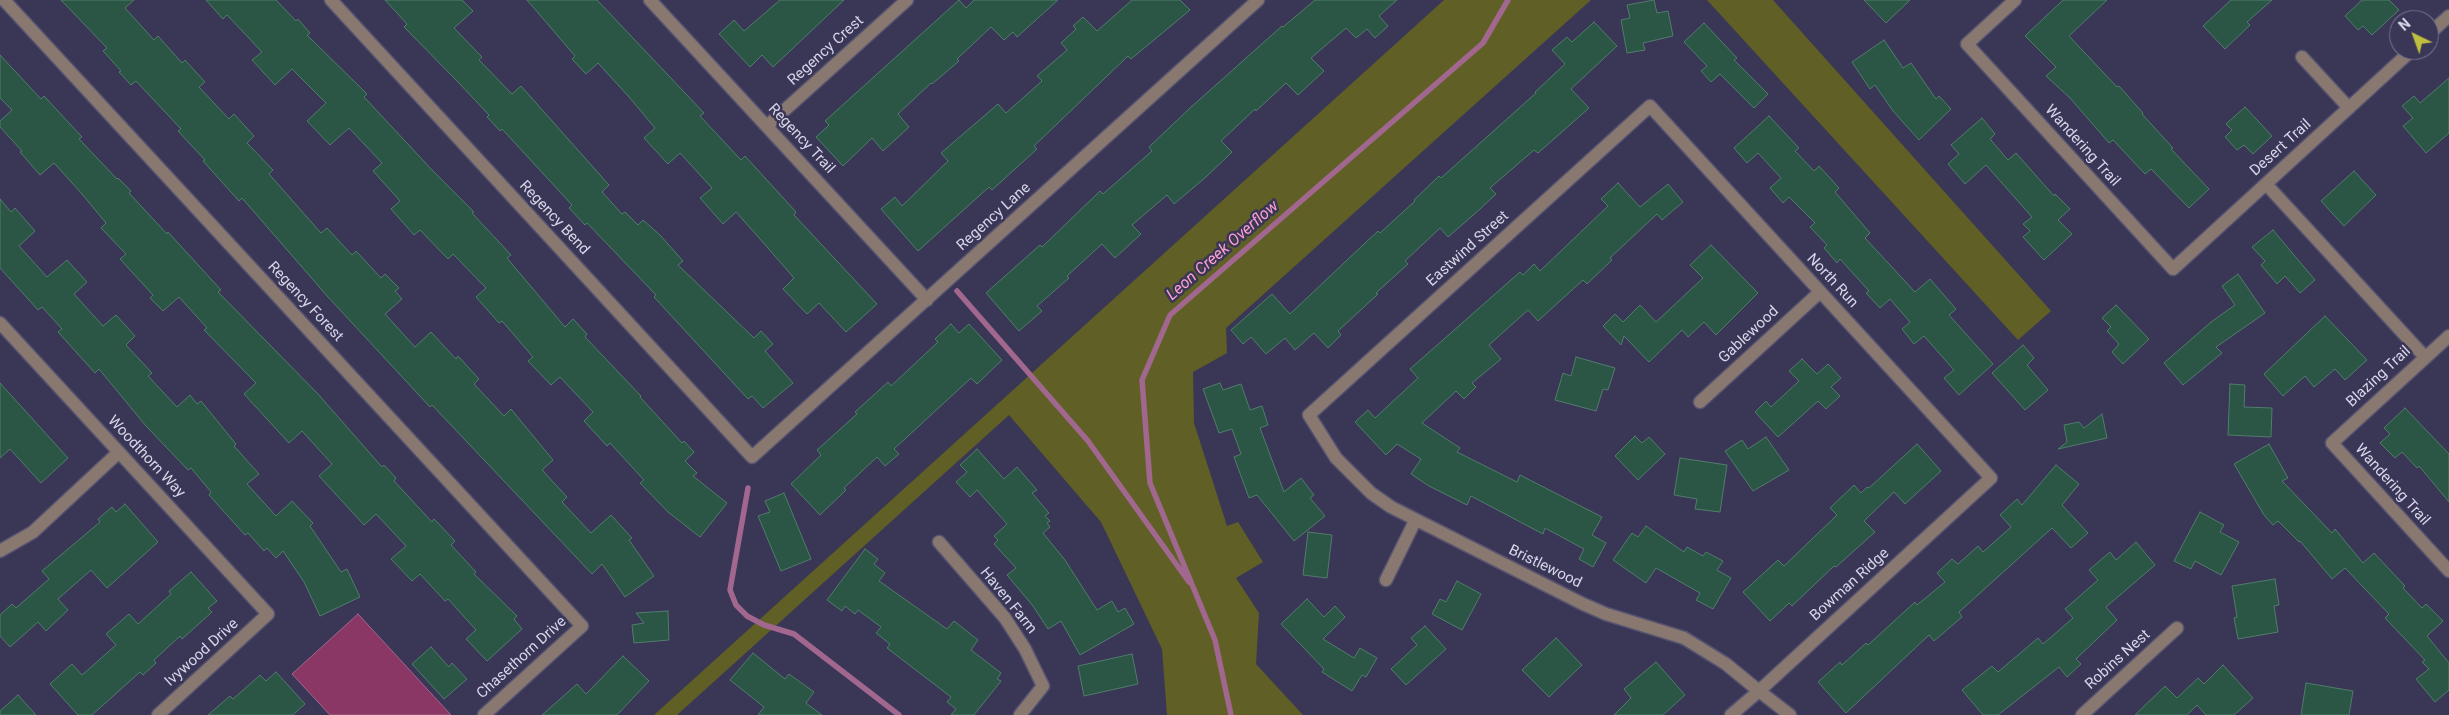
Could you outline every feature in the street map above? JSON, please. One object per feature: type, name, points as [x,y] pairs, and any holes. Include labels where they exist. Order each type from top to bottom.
[{"type":"street","name":"Regency Forest","points":[[4,0],[582,626]]},
{"type":"street","name":"Regency Bend","points":[[331,0],[752,457]]},
{"type":"street","name":"Regency Trail","points":[[650,0],[928,300]]},
{"type":"street","name":"Regency Crest","points":[[767,126],[907,0]]},
{"type":"street","name":"Regency Lane","points":[[752,457],[1258,0]]},
{"type":"street","name":"Wandering Trail","points":[[2015,0],[1967,44],[2172,269]]},
{"type":"street","points":[[2439,25],[2449,16]]},
{"type":"street","points":[[2302,57],[2349,108]]},
{"type":"street","name":"Desert Trail","points":[[2172,269],[2401,60]]},
{"type":"street","name":"North Run","points":[[1650,106],[1991,478]]},
{"type":"street","name":"Eastwind Street","points":[[1308,416],[1650,106]]},
{"type":"street","points":[[2266,184],[2425,358]]},
{"type":"street","name":"Gablewood","points":[[1700,402],[1820,292]]},
{"type":"street","name":"Woodthorn Way","points":[[0,323],[268,614]]},
{"type":"street","name":"Blazing Trail","points":[[2332,443],[2449,336]]},
{"type":"street","name":"Bristlewood","points":[[1308,416],[1326,445],[1352,476],[1391,508],[1583,604],[1606,614],[1684,638],[1726,664],[1790,715]]},
{"type":"street","name":"Wandering Trail","points":[[2332,443],[2449,571]]},
{"type":"street","points":[[0,551],[33,532],[119,452]]},
{"type":"street","name":"Bowman Ridge","points":[[1731,715],[1991,478]]},
{"type":"street","points":[[1386,580],[1415,521]]},
{"type":"street","name":"Haven Farm","points":[[939,542],[1005,618],[1025,649],[1043,686],[1020,715]]},
{"type":"street","name":"Ivywood Drive","points":[[158,715],[268,614]]},
{"type":"street","name":"Chasethorn Drive","points":[[484,715],[582,626]]},
{"type":"street","name":"Robins Nest","points":[[2082,715],[2177,628]]},
{"type":"shaded area","points":[[1444,0],[1591,0],[1226,328],[1227,353],[1193,372],[1194,423],[1227,526],[1238,522],[1263,562],[1236,578],[1259,613],[1256,664],[1303,715],[1167,715],[1162,649],[1101,522],[1009,415],[677,715],[654,715]]},
{"type":"shaded area","points":[[1707,0],[1773,0],[2051,311],[2018,340]]},
{"type":"shaded area","points":[[358,614],[451,715],[330,715],[292,674]]},
{"type":"building","points":[[61,0],[134,0],[125,8],[154,40],[158,36],[182,63],[185,60],[205,82],[199,87],[229,119],[234,114],[254,136],[247,143],[273,170],[269,174],[321,233],[327,228],[352,255],[356,251],[381,278],[385,274],[399,288],[395,291],[402,299],[385,314],[415,347],[431,332],[456,359],[458,356],[479,379],[474,384],[504,416],[511,409],[553,460],[542,470],[567,497],[562,502],[591,533],[611,515],[632,538],[629,540],[654,576],[625,597],[602,564],[592,574],[432,405],[430,407],[328,297],[242,198],[239,201],[178,131],[181,129],[136,81],[131,85],[103,51],[107,48]]},
{"type":"building","points":[[206,0],[276,0],[296,21],[298,19],[310,33],[307,35],[367,94],[364,97],[474,212],[472,213],[511,255],[507,258],[565,327],[573,319],[587,334],[585,337],[682,443],[684,441],[694,452],[685,461],[697,473],[693,476],[727,503],[700,537],[668,512],[640,483],[644,480],[610,443],[607,446],[584,421],[593,412],[560,377],[551,385],[528,361],[533,357],[502,321],[499,323],[476,297],[486,288],[453,254],[448,259],[420,230],[414,235],[391,209],[400,201],[373,171],[382,163],[349,128],[330,145],[307,121],[326,103],[292,69],[275,85],[252,60],[262,52],[227,15],[223,19]]},
{"type":"building","points":[[385,0],[462,0],[473,11],[454,28],[482,57],[479,60],[512,94],[521,86],[609,185],[602,192],[622,214],[625,212],[638,225],[643,220],[660,235],[683,261],[678,265],[754,338],[761,331],[773,344],[765,351],[793,383],[763,408],[752,396],[748,399],[654,297],[656,295],[587,223],[585,225],[569,208],[572,205],[502,129],[500,131],[487,117],[489,115],[404,27],[407,24]]},
{"type":"building","points":[[527,0],[597,0],[704,113],[700,116],[741,160],[745,156],[796,212],[794,215],[877,304],[846,332],[819,303],[807,314],[783,289],[794,278],[736,212],[723,224],[700,198],[712,188],[680,153],[668,164],[644,138],[655,128],[629,97],[598,63],[586,74],[572,59],[575,56]]},
{"type":"building","points":[[780,0],[844,0],[773,67],[762,55],[750,67],[719,34],[734,20],[744,31]]},
{"type":"building","points":[[959,0],[966,8],[974,0],[1058,0],[1017,37],[1013,32],[1004,40],[991,27],[957,59],[959,61],[931,83],[898,114],[909,127],[883,151],[872,138],[843,166],[816,137],[829,125],[825,121]]},
{"type":"building","points":[[1132,0],[1180,0],[1190,10],[1131,59],[1128,56],[1034,146],[1037,149],[992,190],[989,187],[918,251],[881,209],[895,197],[902,206],[948,161],[941,153],[998,104],[1006,113],[1042,81],[1037,76],[1067,50],[1061,43],[1076,29],[1073,26],[1083,17],[1097,31]]},
{"type":"building","points":[[1315,0],[1397,0],[1379,16],[1388,26],[1375,38],[1367,29],[1356,38],[1346,28],[1311,58],[1324,71],[1298,95],[1286,83],[1256,111],[1255,109],[1221,141],[1232,152],[1206,177],[1174,204],[1167,195],[1132,225],[1141,234],[1115,258],[1102,244],[1067,276],[1069,278],[1037,306],[1042,311],[1019,331],[986,293],[1040,245],[1042,247],[1100,191],[1103,194],[1152,151],[1149,147],[1190,108],[1282,26]]},
{"type":"building","points":[[1654,0],[1657,13],[1668,11],[1673,36],[1643,43],[1645,50],[1627,53],[1621,20],[1630,18],[1627,5]]},
{"type":"building","points":[[1864,0],[1910,0],[1886,23]]},
{"type":"building","points":[[2063,0],[2107,0],[2069,36],[2117,87],[2119,86],[2173,148],[2171,149],[2209,189],[2189,208],[2151,169],[2145,174],[2113,140],[2109,143],[2070,98],[2046,76],[2056,67],[2025,36]]},
{"type":"building","points":[[2231,0],[2272,0],[2247,22],[2250,25],[2225,49],[2203,26]]},
{"type":"building","points":[[2362,0],[2389,0],[2399,10],[2389,10],[2389,19],[2372,35],[2363,26],[2358,30],[2345,16]]},
{"type":"building","points":[[1594,22],[1617,46],[1571,89],[1589,108],[1538,153],[1534,150],[1490,188],[1496,194],[1479,210],[1448,237],[1440,228],[1405,261],[1408,264],[1338,331],[1341,335],[1328,348],[1314,333],[1295,350],[1285,338],[1266,354],[1251,337],[1243,344],[1231,330],[1272,294],[1290,314],[1378,231],[1380,233],[1415,201],[1439,176],[1441,178],[1536,93],[1565,64],[1552,50],[1567,37],[1572,42]]},
{"type":"building","points":[[1704,23],[1737,58],[1734,60],[1768,94],[1754,108],[1720,74],[1711,82],[1701,71],[1707,66],[1684,42]]},
{"type":"building","points":[[1884,40],[1903,68],[1911,63],[1936,99],[1939,96],[1951,109],[1919,140],[1893,111],[1875,85],[1870,89],[1852,62]]},
{"type":"building","points":[[0,55],[41,99],[44,96],[82,137],[79,139],[131,191],[129,193],[221,290],[218,292],[318,394],[382,467],[384,465],[396,478],[394,481],[432,522],[434,519],[455,541],[451,545],[476,572],[474,574],[517,616],[514,619],[522,629],[487,661],[466,639],[476,630],[448,599],[445,601],[420,574],[412,581],[391,559],[406,546],[376,514],[364,525],[319,476],[332,464],[302,431],[289,443],[244,394],[256,383],[204,330],[207,328],[179,297],[163,311],[150,298],[153,295],[120,259],[126,254],[101,228],[106,223],[82,194],[54,163],[40,175],[20,152],[22,151],[0,127],[0,121],[12,110],[0,98]]},
{"type":"building","points":[[2449,78],[2449,133],[2426,153],[2403,126],[2413,118],[2402,106],[2414,96],[2420,103]]},
{"type":"building","points":[[2245,107],[2272,136],[2253,154],[2244,145],[2237,150],[2225,137],[2232,130],[2226,124]]},
{"type":"building","points":[[1769,116],[1799,148],[1795,151],[1814,171],[1819,166],[1839,188],[1835,192],[1870,233],[1865,238],[1915,292],[1930,279],[1956,309],[1949,315],[1993,364],[1959,395],[1944,378],[1954,370],[1924,336],[1914,344],[1902,329],[1910,322],[1890,299],[1880,308],[1866,293],[1869,291],[1840,259],[1837,263],[1824,248],[1827,245],[1810,227],[1815,223],[1789,197],[1783,203],[1770,188],[1781,178],[1758,153],[1747,163],[1734,148]]},
{"type":"building","points":[[1982,118],[1995,134],[1990,139],[2008,160],[2016,153],[2054,196],[2055,194],[2070,209],[2058,220],[2072,234],[2044,260],[2023,237],[2030,231],[2023,224],[2032,217],[1986,165],[1965,184],[1948,164],[1959,154],[1951,145]]},
{"type":"building","points":[[2354,171],[2376,195],[2344,226],[2321,201]]},
{"type":"building","points":[[1618,183],[1640,207],[1668,184],[1683,202],[1662,220],[1657,214],[1610,258],[1612,260],[1587,284],[1583,280],[1538,321],[1528,310],[1489,345],[1501,359],[1472,383],[1476,387],[1464,399],[1456,391],[1422,423],[1460,448],[1457,452],[1517,482],[1520,475],[1602,517],[1592,535],[1606,543],[1593,567],[1579,559],[1584,549],[1545,528],[1543,534],[1471,496],[1467,505],[1429,486],[1411,474],[1421,459],[1397,444],[1386,455],[1355,422],[1368,410],[1375,418],[1418,378],[1410,369],[1520,272],[1523,275],[1534,264],[1540,271],[1608,206],[1601,199]]},
{"type":"building","points":[[0,199],[11,212],[15,208],[35,231],[19,246],[47,277],[67,260],[87,282],[74,294],[103,326],[116,315],[135,336],[126,345],[152,373],[148,376],[177,407],[190,395],[197,404],[201,401],[236,444],[234,446],[259,474],[247,484],[276,516],[292,501],[313,523],[310,526],[341,572],[347,569],[360,597],[320,616],[304,582],[283,551],[276,558],[267,548],[264,551],[248,533],[245,535],[209,495],[211,492],[191,468],[188,470],[146,426],[99,369],[95,373],[58,332],[62,329],[42,307],[38,310],[0,268]]},
{"type":"building","points":[[2273,230],[2315,280],[2300,293],[2285,276],[2277,284],[2261,265],[2265,261],[2252,247]]},
{"type":"building","points":[[1711,245],[1758,293],[1716,335],[1704,322],[1688,337],[1682,330],[1649,362],[1624,336],[1621,345],[1603,326],[1615,314],[1623,322],[1640,305],[1656,322],[1703,278],[1690,265]]},
{"type":"building","points":[[2238,274],[2265,313],[2216,347],[2222,353],[2183,385],[2164,363],[2211,322],[2235,305],[2222,286]]},
{"type":"building","points":[[2116,305],[2149,339],[2123,364],[2112,352],[2119,344],[2107,331],[2111,327],[2102,318]]},
{"type":"building","points":[[2325,316],[2367,360],[2345,380],[2335,369],[2314,387],[2305,376],[2283,396],[2264,374]]},
{"type":"building","points":[[951,324],[959,333],[969,324],[1002,360],[977,384],[971,378],[894,449],[899,454],[885,466],[877,457],[844,488],[846,490],[820,515],[791,484],[821,455],[817,450],[857,414],[855,412],[888,382],[891,386],[938,342],[935,339]]},
{"type":"building","points":[[2023,345],[2034,358],[2027,365],[2048,390],[2025,410],[1992,373]]},
{"type":"building","points":[[1576,357],[1615,368],[1608,390],[1603,389],[1596,411],[1555,400],[1563,373],[1571,376]]},
{"type":"building","points":[[1802,359],[1817,374],[1828,364],[1841,378],[1831,387],[1840,396],[1826,409],[1818,401],[1778,437],[1755,412],[1766,401],[1771,407],[1799,381],[1789,371]]},
{"type":"building","points":[[0,383],[68,458],[41,483],[10,449],[0,458]]},
{"type":"building","points":[[1220,383],[1223,390],[1241,384],[1250,410],[1262,406],[1268,425],[1260,428],[1284,492],[1301,478],[1314,495],[1310,498],[1325,516],[1294,541],[1257,495],[1249,498],[1234,457],[1241,454],[1232,429],[1219,433],[1203,389]]},
{"type":"building","points":[[2230,384],[2245,385],[2244,407],[2272,408],[2271,437],[2228,435]]},
{"type":"building","points":[[2405,408],[2449,454],[2449,502],[2419,466],[2417,468],[2402,452],[2395,458],[2380,443],[2390,434],[2384,428]]},
{"type":"building","points":[[2102,414],[2107,438],[2058,449],[2067,442],[2064,425],[2079,422],[2084,428]]},
{"type":"building","points":[[1635,436],[1642,443],[1649,437],[1665,454],[1638,480],[1615,456]]},
{"type":"building","points":[[1766,437],[1789,470],[1753,491],[1725,451],[1742,440],[1748,449]]},
{"type":"building","points":[[1917,444],[1941,471],[1905,504],[1894,492],[1864,521],[1875,532],[1836,567],[1834,566],[1792,606],[1789,603],[1770,621],[1743,592],[1778,560],[1784,566],[1837,515],[1830,508],[1854,485],[1861,493],[1867,487],[1869,488]]},
{"type":"building","points":[[2269,444],[2288,478],[2282,481],[2332,533],[2335,529],[2363,563],[2374,553],[2405,586],[2403,588],[2422,608],[2426,604],[2443,621],[2427,636],[2449,663],[2449,690],[2435,702],[2416,679],[2429,669],[2422,662],[2425,660],[2385,618],[2389,614],[2345,568],[2332,579],[2300,541],[2278,521],[2273,525],[2264,515],[2234,464]]},
{"type":"building","points":[[977,449],[1004,479],[1017,467],[1037,490],[1032,493],[1049,513],[1045,516],[1050,521],[1047,523],[1050,527],[1043,533],[1065,560],[1097,610],[1112,601],[1118,612],[1125,608],[1134,624],[1080,655],[1061,621],[1048,629],[1033,606],[1007,575],[1016,568],[994,544],[998,540],[994,536],[1007,524],[977,490],[970,497],[956,482],[967,472],[960,465]]},
{"type":"building","points":[[1680,458],[1727,465],[1720,512],[1695,509],[1697,499],[1674,495]]},
{"type":"building","points":[[2056,465],[2079,484],[2062,505],[2088,533],[2071,548],[2052,528],[1959,612],[1962,617],[1934,641],[1929,635],[1846,713],[1818,682],[1840,662],[1842,665],[1866,643],[1868,645],[1915,602],[1917,605],[1945,582],[1937,573],[1952,559],[1958,564],[1978,546],[1983,552],[2011,527],[2000,515],[2017,499],[2022,505]]},
{"type":"building","points":[[784,493],[811,559],[781,571],[758,516],[770,512],[765,501]]},
{"type":"building","points":[[125,504],[158,542],[107,588],[91,570],[58,599],[68,610],[46,631],[38,622],[10,647],[0,636],[0,615],[12,604],[16,608],[49,579],[42,571],[100,522],[98,519],[112,507],[116,512]]},
{"type":"building","points":[[2200,512],[2224,525],[2220,532],[2239,542],[2221,575],[2195,561],[2191,569],[2174,561]]},
{"type":"building","points":[[1646,526],[1684,552],[1687,547],[1703,556],[1706,552],[1723,561],[1717,570],[1731,578],[1713,609],[1696,600],[1700,593],[1656,568],[1646,583],[1613,560],[1632,533],[1638,537]]},
{"type":"building","points":[[1308,532],[1332,535],[1327,578],[1303,575]]},
{"type":"building","points":[[2136,542],[2155,565],[2106,607],[2117,620],[2076,659],[2081,664],[2067,677],[2059,667],[1998,715],[1983,715],[1962,690],[1992,666],[1998,672],[2038,638],[2043,644],[2073,618],[2065,609],[2098,580],[2089,570],[2110,552],[2116,560]]},
{"type":"building","points":[[865,549],[878,559],[874,564],[885,573],[879,581],[947,629],[954,621],[978,640],[971,650],[1001,673],[997,679],[1001,681],[974,715],[951,715],[956,709],[947,702],[951,697],[887,648],[890,644],[876,633],[881,627],[858,610],[855,614],[845,606],[842,611],[827,600]]},
{"type":"building","points":[[191,572],[217,601],[208,608],[212,612],[182,639],[180,636],[154,660],[156,663],[143,675],[140,672],[92,715],[78,715],[50,684],[72,664],[82,675],[116,645],[106,634],[129,614],[138,624],[171,594],[169,591]]},
{"type":"building","points":[[2275,579],[2279,605],[2274,606],[2278,632],[2238,639],[2234,618],[2237,617],[2232,586]]},
{"type":"building","points":[[1457,581],[1481,594],[1462,630],[1432,614],[1440,599],[1446,602]]},
{"type":"building","points":[[1307,599],[1324,617],[1335,606],[1345,617],[1323,639],[1354,658],[1360,648],[1377,658],[1366,677],[1362,675],[1352,691],[1322,672],[1324,669],[1281,624]]},
{"type":"building","points":[[668,611],[669,640],[634,643],[632,625],[644,623],[636,613]]},
{"type":"building","points":[[1425,626],[1446,649],[1406,685],[1391,669],[1417,645],[1411,638]]},
{"type":"building","points":[[1556,638],[1582,665],[1549,697],[1522,670]]},
{"type":"building","points":[[431,647],[449,667],[452,663],[467,679],[444,699],[412,664]]},
{"type":"building","points":[[753,653],[785,679],[789,674],[814,692],[806,703],[822,715],[758,715],[764,707],[730,680]]},
{"type":"building","points":[[1132,654],[1138,684],[1084,696],[1078,666]]},
{"type":"building","points":[[623,656],[649,681],[617,715],[542,715],[577,684],[586,694]]},
{"type":"building","points":[[1656,662],[1685,695],[1663,715],[1614,715],[1631,698],[1624,689]]},
{"type":"building","points":[[2223,665],[2253,698],[2234,715],[2206,715],[2197,705],[2187,715],[2135,715],[2165,686],[2177,698],[2198,678],[2204,684]]},
{"type":"building","points":[[276,672],[305,704],[293,715],[208,715],[230,696],[233,699],[260,675],[266,681]]},
{"type":"building","points":[[2306,683],[2353,691],[2349,715],[2301,715]]},
{"type":"building","points":[[18,695],[36,715],[0,715],[0,711]]},
{"type":"waterway","name":"Leon Creek Overflow","points":[[1231,715],[1215,640],[1150,483],[1142,380],[1170,315],[1483,43],[1508,0]]},
{"type":"waterway","points":[[957,291],[1088,441],[1189,582]]},
{"type":"waterway","points":[[748,488],[730,590],[736,605],[747,616],[764,625],[794,634],[899,715]]}]
